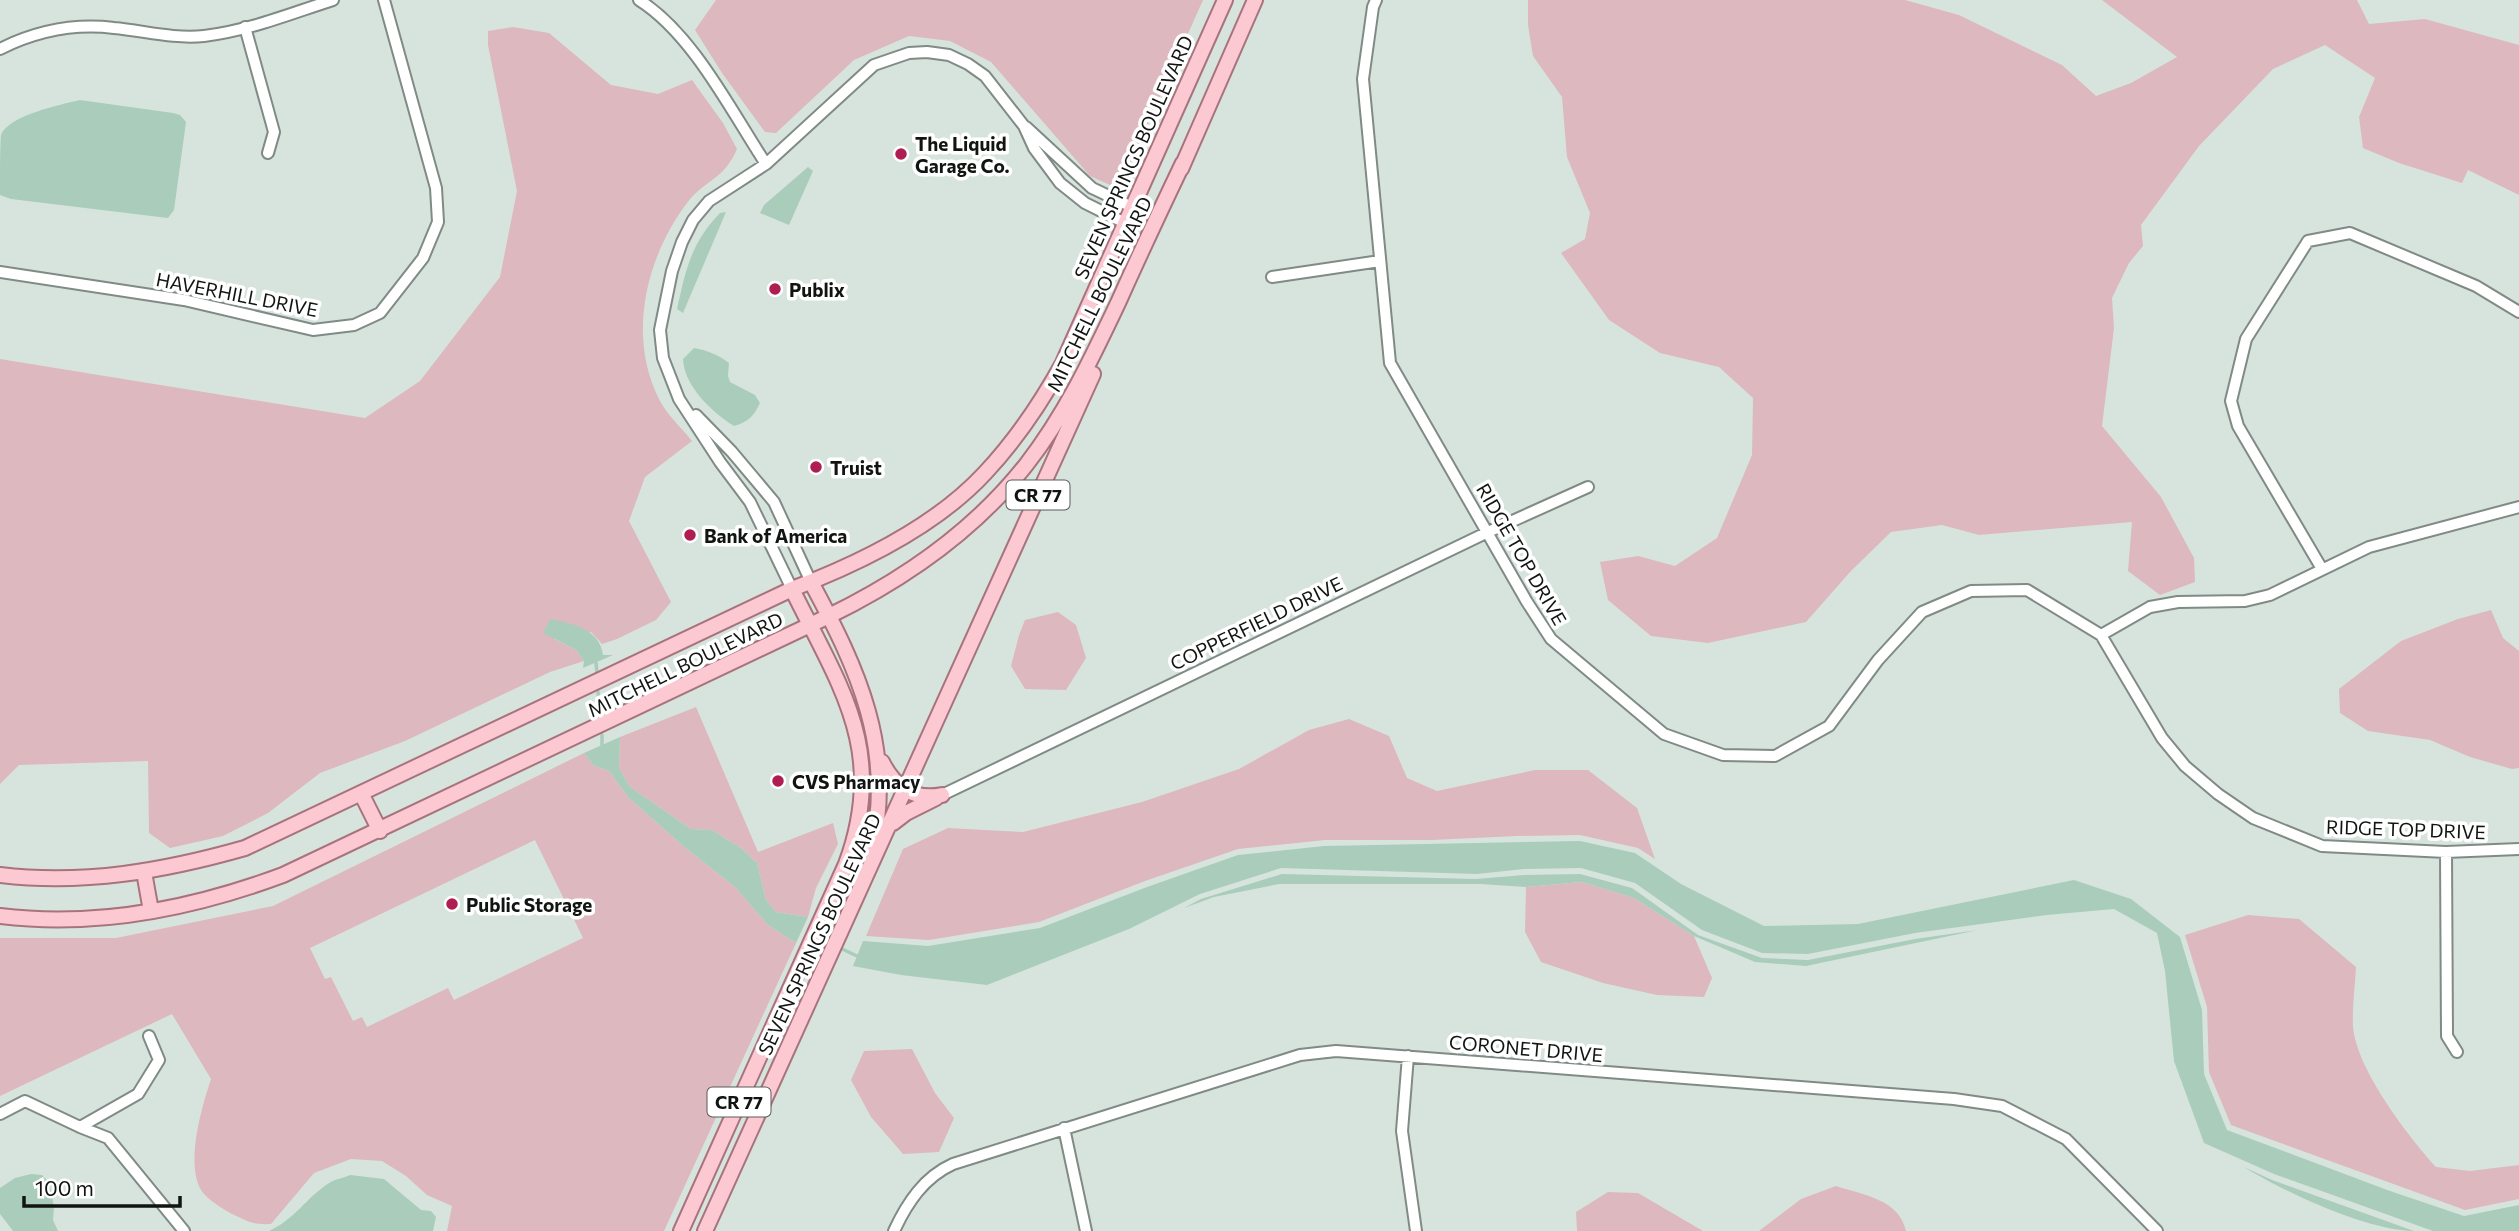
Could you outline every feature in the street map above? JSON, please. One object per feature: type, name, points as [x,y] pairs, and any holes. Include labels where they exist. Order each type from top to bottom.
[{"type":"main road","name":"SEVEN SPRINGS BOULEVARD","points":[[811,582],[910,532],[950,504],[983,475],[1009,446],[1044,398],[1063,363],[1225,0]]},
{"type":"main road","name":"SEVEN SPRINGS BOULEVARD","points":[[705,1231],[1087,388],[1255,0]]},
{"type":"main road","name":"MITCHELL BOULEVARD","points":[[0,916],[56,919],[151,911],[235,893],[284,876],[876,593],[932,555],[985,510],[1027,464],[1091,362],[1183,163]]},
{"type":"main road","name":"MITCHELL BOULEVARD","points":[[0,875],[63,879],[108,877],[203,860],[245,848],[811,582]]},
{"type":"main road","points":[[811,582],[861,689],[874,728],[880,801],[867,871]]},
{"type":"main road","name":"CR 77","points":[[792,589],[810,625]]},
{"type":"main road","name":"SEVEN SPRINGS BOULEVARD","points":[[681,1231],[846,864],[857,831],[862,800],[859,741],[852,715],[833,669],[810,625]]},
{"type":"main road","points":[[878,753],[892,779],[906,790],[925,797],[942,795]]},
{"type":"main road","points":[[362,794],[380,831]]},
{"type":"main road","points":[[890,826],[906,813],[942,795]]},
{"type":"main road","points":[[144,872],[151,911]]},
{"type":"street","points":[[0,49],[26,36],[69,27],[112,27],[167,37],[205,36],[245,27],[333,0]]},
{"type":"street","name":"HAVERHILL DRIVE","points":[[0,272],[184,300],[313,330],[354,325],[380,313],[423,258],[438,222],[436,188],[384,0]]},
{"type":"street","points":[[639,0],[655,10],[689,47],[766,164]]},
{"type":"street","name":"RIDGE TOP DRIVE","points":[[1376,0],[1363,79],[1390,363],[1551,639],[1664,734],[1723,755],[1775,756],[1829,726],[1878,660],[1922,612],[1971,591],[2026,590],[2101,635],[2162,738],[2185,766],[2218,794],[2253,818],[2322,846],[2446,852],[2519,849]]},
{"type":"street","points":[[245,27],[274,132],[268,153]]},
{"type":"street","points":[[792,589],[750,502],[720,462],[680,398],[663,358],[660,330],[667,291],[682,242],[709,201],[766,164],[866,71],[891,58],[927,52],[949,55],[985,76],[1024,126],[1092,188],[1132,207]]},
{"type":"street","points":[[1024,126],[1034,148],[1060,183],[1085,204],[1125,223]]},
{"type":"street","points":[[2322,569],[2238,426],[2231,401],[2246,340],[2308,241],[2350,233],[2476,286],[2519,312]]},
{"type":"street","points":[[1272,276],[1380,261]]},
{"type":"street","points":[[680,398],[732,452],[774,502],[811,582]]},
{"type":"street","name":"COPPERFIELD DRIVE","points":[[942,795],[1488,532],[1588,487]]},
{"type":"street","points":[[2101,635],[2150,607],[2178,602],[2245,601],[2272,595],[2369,547],[2519,507]]},
{"type":"street","points":[[2446,852],[2447,1036],[2457,1052]]},
{"type":"street","points":[[80,1127],[138,1094],[159,1060],[149,1036]]},
{"type":"street","name":"CORONET DRIVE","points":[[894,1231],[914,1195],[943,1168],[1300,1055],[1336,1052],[1954,1099],[2002,1106],[2066,1139],[2157,1231]]},
{"type":"street","points":[[1408,1056],[1402,1131],[1416,1231]]},
{"type":"street","points":[[0,1114],[25,1101],[108,1138],[184,1231]]},
{"type":"street","points":[[1064,1128],[1086,1231]]},
{"type":"shaded area","points":[[716,0],[1203,0],[1123,180],[1110,185],[1090,176],[991,62],[950,41],[909,36],[854,60],[776,133],[765,132],[695,30]]},
{"type":"shaded area","points":[[1528,0],[1905,0],[1959,15],[2062,65],[2096,96],[2131,83],[2177,57],[2102,0],[2357,0],[2369,24],[2425,19],[2519,45],[2519,195],[2468,170],[2462,183],[2399,163],[2363,148],[2359,117],[2375,78],[2325,45],[2273,69],[2199,146],[2141,225],[2143,246],[2129,263],[2112,298],[2114,328],[2102,426],[2161,497],[2194,558],[2195,582],[2160,595],[2128,571],[2132,522],[1979,535],[1942,525],[1891,532],[1850,572],[1806,622],[1708,643],[1651,636],[1608,600],[1600,562],[1638,556],[1675,566],[1717,538],[1752,455],[1753,398],[1719,367],[1660,353],[1609,320],[1561,253],[1585,239],[1590,213],[1567,157],[1562,97],[1533,56],[1528,25]]},
{"type":"shaded area","points":[[513,27],[549,33],[611,85],[658,94],[692,80],[723,123],[737,149],[720,174],[693,195],[673,224],[652,272],[646,298],[643,324],[649,375],[662,405],[692,441],[645,477],[629,521],[671,602],[656,620],[602,644],[591,632],[554,639],[576,650],[584,661],[550,672],[405,741],[320,773],[268,813],[223,836],[170,848],[149,833],[148,761],[19,765],[0,784],[0,359],[365,418],[420,381],[500,277],[517,191],[488,45],[488,31]]},
{"type":"shaded area","points":[[80,100],[173,113],[180,115],[186,122],[174,210],[168,218],[11,199],[0,195],[1,135],[6,128],[24,116]]},
{"type":"shaded area","points":[[808,167],[813,171],[789,225],[760,213],[764,205]]},
{"type":"shaded area","points":[[726,212],[683,313],[677,309],[691,257],[710,224],[720,213]]},
{"type":"shaded area","points":[[694,348],[712,353],[729,363],[730,382],[755,395],[760,403],[747,420],[734,426],[708,406],[694,388],[688,379],[683,359]]},
{"type":"shaded area","points":[[2491,610],[2503,638],[2519,651],[2519,768],[2512,769],[2470,757],[2430,740],[2368,731],[2340,713],[2339,689],[2401,641],[2458,619]]},
{"type":"shaded area","points":[[1058,612],[1076,625],[1086,658],[1066,690],[1025,689],[1011,666],[1025,620]]},
{"type":"shaded area","points":[[550,619],[591,633],[601,646],[603,655],[613,655],[583,668],[584,661],[576,650],[543,633]]},
{"type":"shaded area","points":[[696,707],[758,852],[833,823],[838,844],[816,888],[808,917],[776,912],[766,900],[757,863],[741,848],[712,830],[691,829],[630,787],[619,768],[620,737]]},
{"type":"shaded area","points":[[1349,719],[1389,736],[1407,778],[1437,791],[1535,770],[1588,770],[1637,808],[1655,859],[1638,848],[1580,835],[1325,840],[1238,849],[1039,922],[929,940],[866,936],[903,849],[948,828],[1023,832],[1142,802],[1239,769],[1309,730]]},
{"type":"shaded area","points":[[620,737],[619,768],[630,787],[691,829],[712,830],[741,848],[757,863],[766,900],[776,912],[808,917],[796,943],[768,925],[736,888],[629,798],[609,771],[593,765],[584,753]]},
{"type":"shaded area","points":[[584,753],[593,765],[609,771],[629,798],[736,888],[768,925],[796,943],[664,1231],[447,1231],[452,1206],[427,1195],[406,1176],[382,1161],[351,1159],[314,1173],[271,1224],[259,1224],[230,1213],[204,1194],[198,1183],[195,1170],[196,1138],[211,1079],[172,1014],[0,1096],[0,938],[116,938],[273,906]],"holes":[[[535,840],[583,938],[454,1000],[448,988],[367,1027],[362,1017],[353,1021],[331,977],[325,979],[310,948]]]},
{"type":"shaded area","points":[[1580,841],[1635,853],[1681,884],[1764,926],[1858,924],[2074,880],[2131,899],[2180,937],[2202,1010],[2204,1074],[2227,1130],[2464,1216],[2519,1205],[2519,1231],[2433,1231],[2274,1174],[2204,1143],[2174,1061],[2165,971],[2157,933],[2114,909],[1915,933],[1808,954],[1762,953],[1702,930],[1635,883],[1581,868],[1524,869],[1477,874],[1281,868],[1200,894],[1129,929],[987,985],[901,975],[853,966],[863,941],[928,946],[1040,928],[1238,855],[1324,846]]},
{"type":"shaded area","points":[[1282,874],[1476,879],[1580,874],[1632,888],[1698,935],[1762,958],[1808,960],[1978,930],[1806,966],[1755,962],[1694,936],[1634,898],[1582,882],[1526,887],[1480,884],[1279,884],[1214,897],[1184,908],[1201,899]]},
{"type":"shaded area","points":[[1582,882],[1634,898],[1694,936],[1712,978],[1704,997],[1657,995],[1603,983],[1541,962],[1525,932],[1526,887]]},
{"type":"shaded area","points":[[2248,915],[2299,919],[2356,967],[2353,1027],[2357,1044],[2374,1082],[2398,1120],[2436,1167],[2470,1171],[2519,1165],[2519,1199],[2465,1210],[2231,1125],[2209,1072],[2207,1007],[2185,935]]},
{"type":"shaded area","points":[[912,1049],[935,1093],[954,1118],[939,1152],[903,1154],[871,1117],[851,1080],[864,1051]]},
{"type":"shaded area","points":[[2244,1167],[2272,1180],[2414,1231],[2374,1225],[2327,1208],[2281,1188]]},
{"type":"shaded area","points":[[31,1174],[42,1175],[49,1182],[54,1207],[53,1220],[58,1231],[13,1231],[0,1214],[0,1188],[15,1178]]},
{"type":"shaded area","points":[[350,1175],[384,1179],[421,1210],[431,1211],[436,1217],[433,1231],[269,1231],[286,1221],[329,1183]]},
{"type":"shaded area","points":[[1836,1186],[1888,1205],[1902,1220],[1906,1231],[1759,1231],[1801,1199]]},
{"type":"shaded area","points":[[1608,1192],[1638,1193],[1703,1231],[1577,1231],[1576,1212]]},
{"type":"waterway","points":[[596,663],[597,673]]},
{"type":"waterway","points":[[598,692],[600,715]]},
{"type":"waterway","points":[[602,735],[602,745]]},
{"type":"waterway","points":[[816,938],[831,945]]},
{"type":"waterway","points":[[838,947],[857,956]]},
{"type":"place","name":"The Liquid Garage Co.","points":[[901,154]]},
{"type":"place","name":"Publix","points":[[775,289]]},
{"type":"place","name":"Truist","points":[[816,467]]},
{"type":"place","name":"Bank of America","points":[[690,535]]},
{"type":"place","name":"CVS Pharmacy","points":[[778,781]]},
{"type":"place","name":"Public Storage","points":[[452,904]]}]
